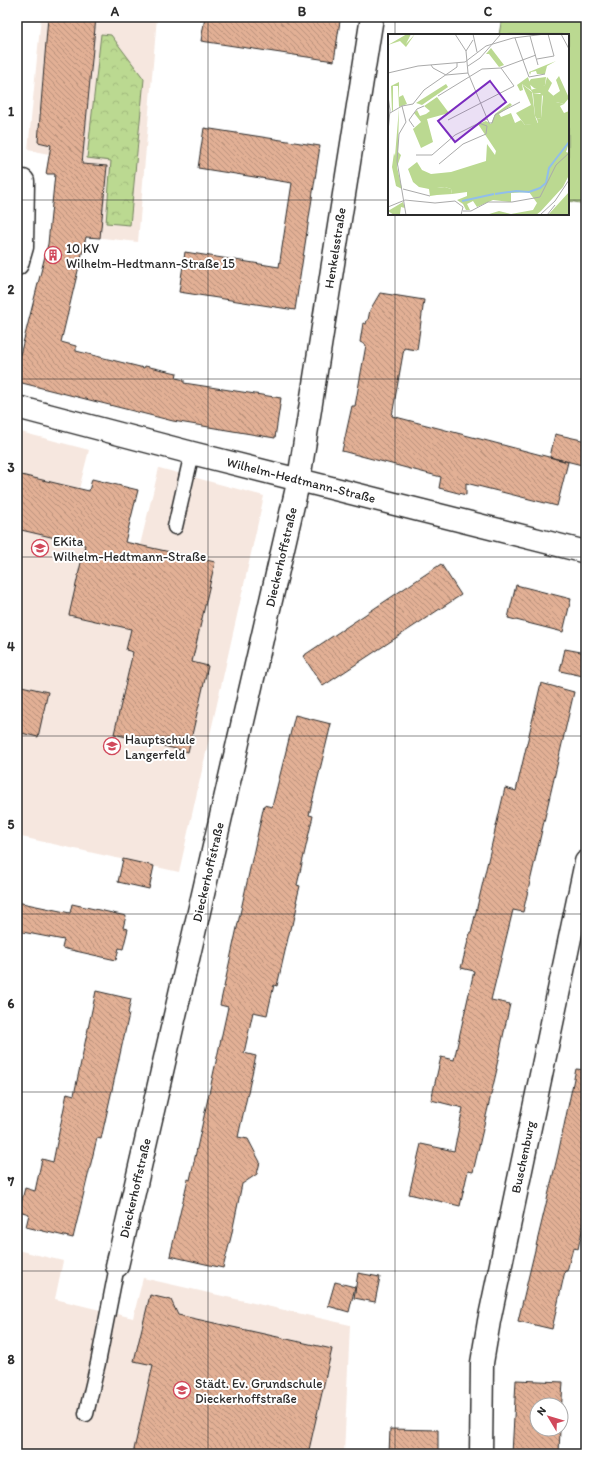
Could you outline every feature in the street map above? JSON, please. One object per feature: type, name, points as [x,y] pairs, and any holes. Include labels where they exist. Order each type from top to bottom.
[{"type":"street","name":"Henkelsstraße","points":[[299,479],[372,17]]},
{"type":"street","points":[[17,264],[22,247],[23,181]]},
{"type":"street","name":"Wilhelm-Hedtmann-Straße","points":[[17,407],[192,453],[586,552]]},
{"type":"street","name":"Dieckerhoffstraße","points":[[117,1266],[299,479]]},
{"type":"street","name":"Buschenburg","points":[[481,1454],[482,1363],[488,1321],[586,862]]},
{"type":"lane","points":[[175,527],[192,453]]},
{"type":"lane","points":[[86,1414],[117,1266]]},
{"type":"shaded area","points":[[41,17],[157,17],[138,242],[49,232],[55,174],[46,174],[49,154],[28,150]]},
{"type":"shaded area","name":"Hauptschule Langerfeld","points":[[17,431],[89,450],[69,528],[140,545],[159,468],[264,496],[179,872],[17,836]]},
{"type":"shaded area","name":"Städt. Ev. Grundschule Dieckerhoffstraße","points":[[17,1250],[63,1261],[55,1299],[133,1318],[143,1278],[350,1325],[344,1454],[17,1454]]},
{"type":"green space","points":[[502,17],[586,17],[586,204],[569,201],[569,34],[499,34]]},
{"type":"green space","points":[[101,34],[111,35],[144,79],[130,225],[106,223],[111,161],[87,158]]},
{"type":"building","points":[[48,17],[96,17],[82,164],[107,166],[100,238],[86,237],[61,342],[76,346],[76,351],[144,368],[145,366],[177,373],[176,378],[184,380],[184,383],[281,398],[275,438],[173,421],[22,383],[17,375],[17,367],[48,244],[55,174],[46,174],[51,145],[38,142]]},
{"type":"building","points":[[205,17],[313,17],[340,21],[334,61],[201,41]]},
{"type":"building","points":[[204,128],[320,146],[295,310],[179,292],[185,252],[279,267],[292,183],[198,168]]},
{"type":"building","points":[[380,293],[424,300],[417,350],[404,348],[392,416],[568,462],[557,506],[466,483],[466,495],[439,488],[441,477],[342,451],[352,406],[355,406],[366,345],[360,342],[363,323],[366,324],[370,310]]},
{"type":"building","points":[[555,434],[586,441],[586,466],[550,457]]},
{"type":"building","points":[[17,474],[89,491],[92,479],[138,490],[125,542],[215,562],[192,662],[208,666],[188,752],[114,734],[133,652],[126,650],[131,629],[69,615],[85,545],[17,529]]},
{"type":"building","points":[[441,564],[461,595],[323,686],[303,656]]},
{"type":"building","points":[[516,585],[571,599],[563,632],[508,618]]},
{"type":"building","points":[[565,649],[586,653],[583,676],[560,671]]},
{"type":"building","points":[[541,683],[574,692],[523,912],[513,910],[491,1000],[510,1004],[497,1069],[473,1172],[468,1171],[460,1206],[409,1194],[421,1144],[454,1151],[463,1108],[431,1100],[441,1057],[454,1060],[474,971],[461,968],[471,933],[505,788],[516,791]]},
{"type":"building","points":[[17,685],[48,692],[38,737],[17,732]]},
{"type":"building","points":[[295,715],[331,724],[309,815],[313,816],[297,885],[300,886],[296,902],[298,902],[293,925],[291,925],[277,986],[274,985],[267,1015],[253,1012],[244,1053],[256,1056],[238,1137],[248,1139],[260,1162],[257,1174],[242,1184],[223,1268],[170,1256],[188,1179],[190,1180],[228,1007],[220,1005],[264,805],[272,807]]},
{"type":"building","points":[[123,859],[154,866],[149,889],[118,882]]},
{"type":"building","points":[[17,902],[70,913],[72,904],[126,916],[123,928],[128,929],[123,949],[119,948],[116,960],[62,948],[64,940],[17,931]]},
{"type":"building","points":[[96,991],[131,999],[101,1139],[97,1138],[73,1238],[26,1227],[29,1214],[19,1211],[25,1188],[35,1191],[42,1159],[53,1162],[67,1093],[74,1095]]},
{"type":"building","points":[[576,1069],[586,1070],[586,1213],[578,1249],[573,1248],[567,1271],[565,1271],[552,1329],[518,1321],[558,1154]]},
{"type":"building","points":[[358,1273],[380,1277],[375,1302],[354,1298]]},
{"type":"building","points":[[335,1282],[355,1287],[349,1312],[328,1306]]},
{"type":"building","points":[[150,1295],[171,1300],[178,1315],[332,1349],[308,1454],[133,1454],[153,1365],[134,1361]]},
{"type":"building","points":[[516,1380],[563,1382],[562,1397],[529,1397],[529,1437],[560,1437],[559,1454],[512,1454]]},
{"type":"building","points":[[390,1429],[438,1430],[438,1454],[389,1454]]},
{"type":"place","name":"10 KV Wilhelm-Hedtmann-Straße 15","points":[[53,255]]},
{"type":"place","name":"EKita Wilhelm-Hedtmann-Straße","points":[[40,548]]},
{"type":"place","name":"Hauptschule Langerfeld","points":[[112,746]]},
{"type":"place","name":"Städt. Ev. Grundschule Dieckerhoffstraße","points":[[182,1390]]}]
